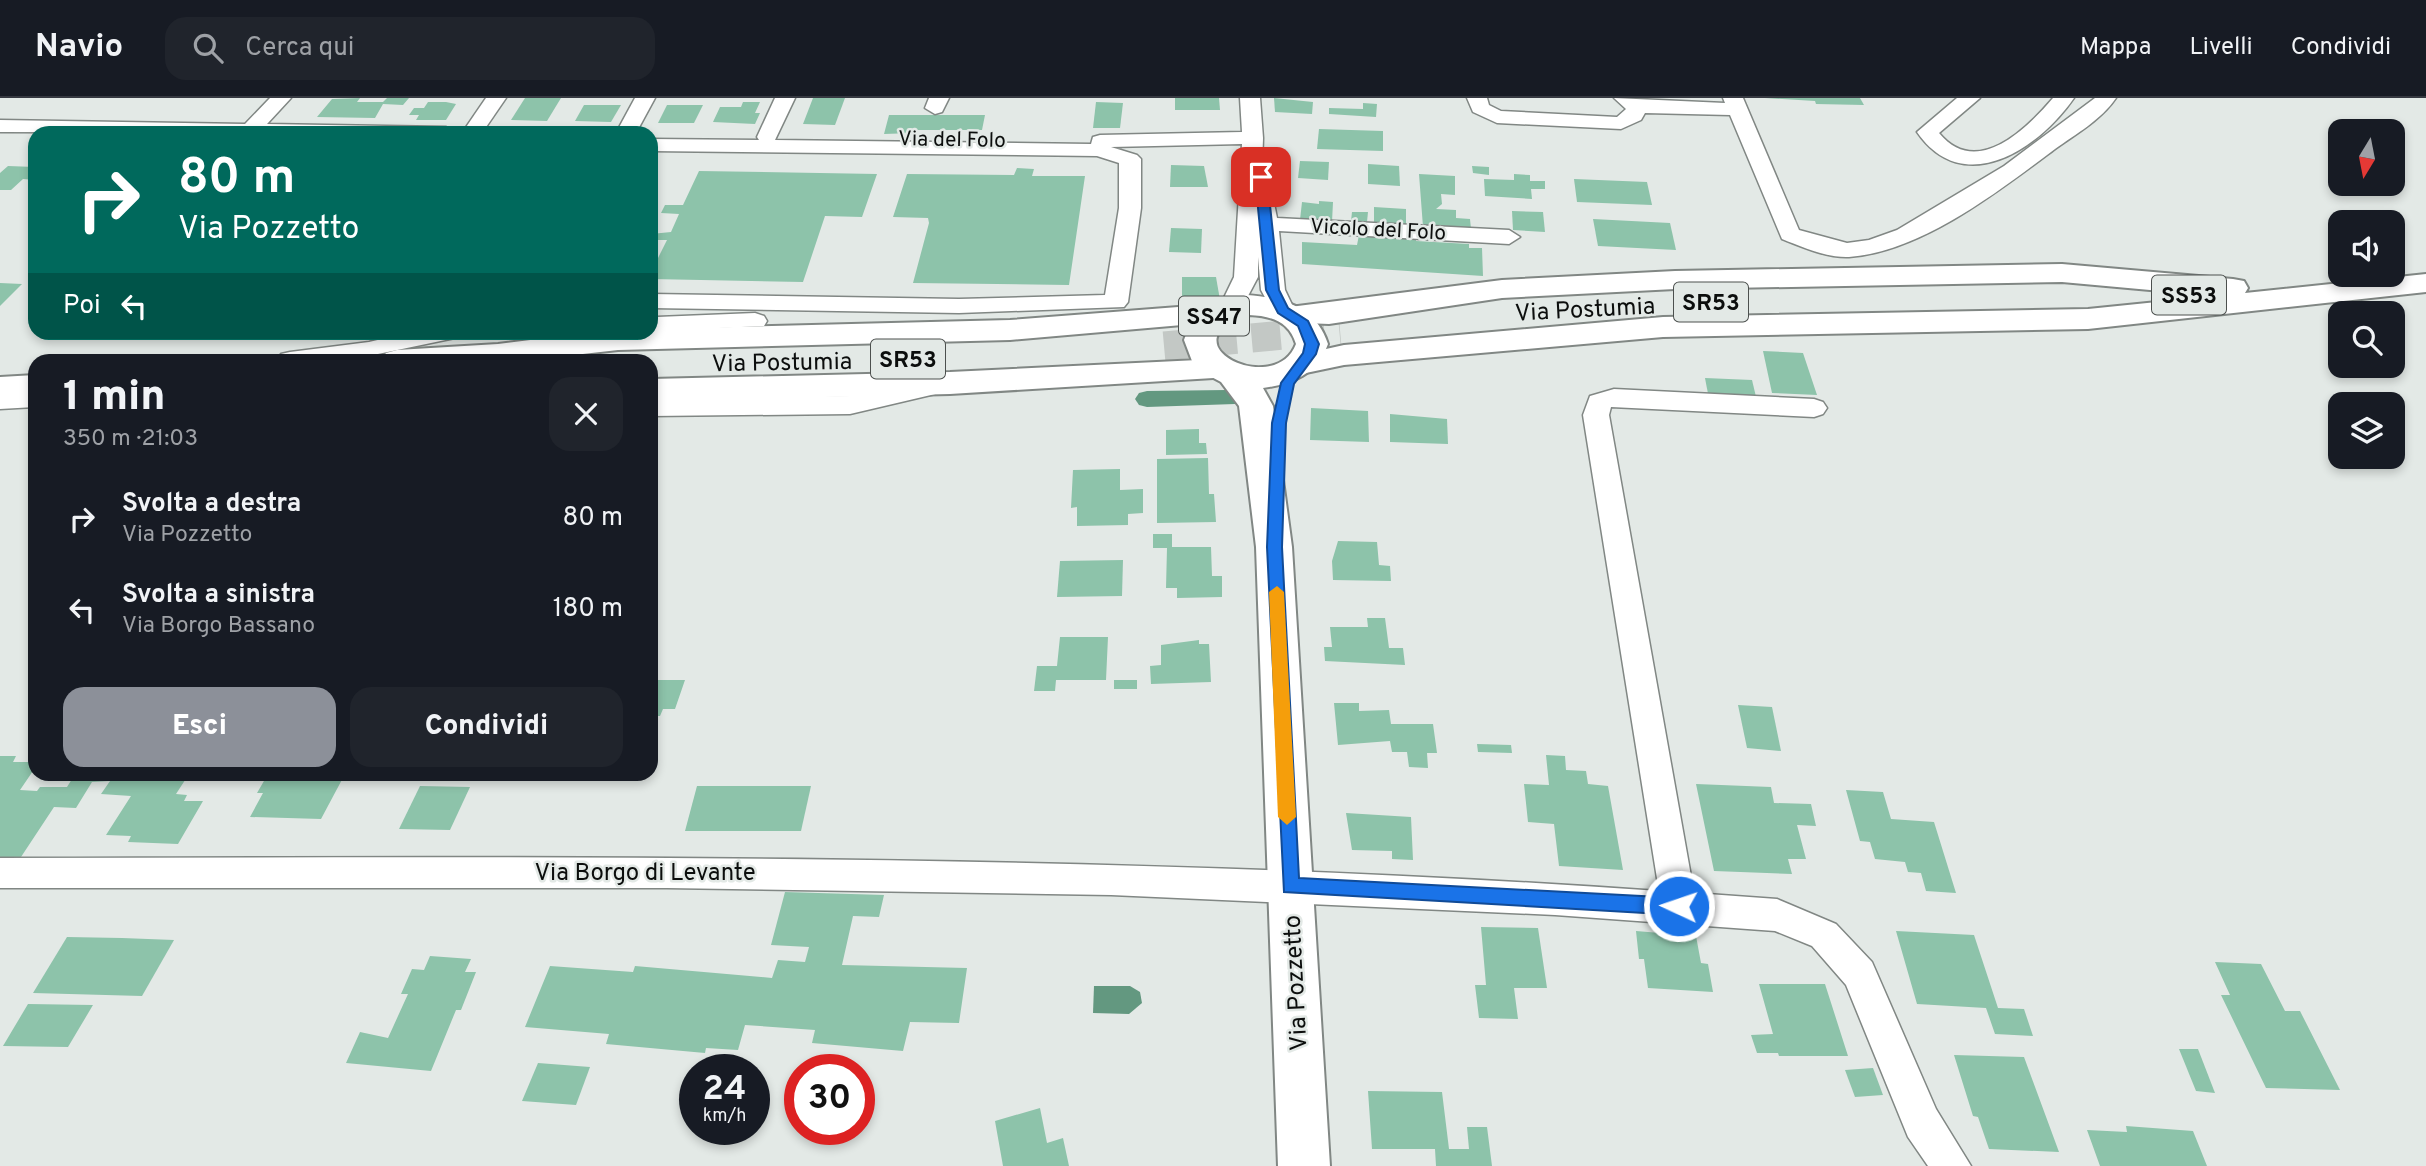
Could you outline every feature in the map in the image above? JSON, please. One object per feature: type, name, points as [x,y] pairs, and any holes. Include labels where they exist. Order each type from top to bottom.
[{"type":"main road","points":[[1288,313],[1329,314],[1502,289],[1803,277],[2062,273],[2294,295]]},
{"type":"main road","points":[[658,390],[950,383],[1226,372],[1260,378],[1299,365],[1358,354],[1650,328],[2088,319],[2426,283]]},
{"type":"main road","name":"SS53","points":[[2083,296],[2426,297]]},
{"type":"main road","name":"Via Postumia","points":[[1340,330],[1494,315],[1658,304],[2083,296]]},
{"type":"main road","name":"SS47","points":[[1226,372],[1208,362],[1198,342],[1199,331],[1224,311],[1263,306],[1288,313],[1304,323],[1312,344],[1299,365]]},
{"type":"main road","points":[[658,339],[1010,330],[1224,311]]},
{"type":"main road","points":[[498,354],[618,340]]},
{"type":"main road","name":"Via Postumia","points":[[658,365],[961,358],[1164,346]]},
{"type":"main road","name":"Via Pozzetto","points":[[1274,547],[1279,423],[1283,394],[1299,365]]},
{"type":"main road","name":"Via Pozzetto","points":[[1226,372],[1251,394],[1256,406],[1274,547],[1304,1166]]},
{"type":"main road","points":[[0,388],[28,386]]},
{"type":"street","points":[[254,126],[281,98]]},
{"type":"street","points":[[477,126],[496,98]]},
{"type":"street","points":[[630,126],[645,98]]},
{"type":"street","points":[[768,137],[785,98]]},
{"type":"street","points":[[1250,98],[1258,224],[1273,290],[1288,313]]},
{"type":"street","points":[[1477,98],[1480,108],[1497,117],[1621,123],[1634,116],[1630,103],[1735,103],[1790,234],[1847,250],[1879,246],[2011,173],[2097,109],[2106,98]]},
{"type":"street","points":[[1970,98],[1927,132],[1940,150],[1947,154],[1983,159],[1993,157],[2034,132],[2064,98]]},
{"type":"street","points":[[0,126],[28,126]]},
{"type":"street","name":"Via del Folo","points":[[658,136],[1148,141],[1253,138]]},
{"type":"street","points":[[658,145],[1098,150],[1130,159],[1130,208],[1116,302],[959,306],[658,301]]},
{"type":"street","points":[[658,161],[668,162],[684,145]]},
{"type":"street","points":[[1224,311],[1246,277],[1258,224]]},
{"type":"street","name":"Vicolo del Folo","points":[[1258,224],[1509,237]]},
{"type":"street","points":[[658,317],[851,313],[1010,330]]},
{"type":"street","points":[[337,354],[413,340]]},
{"type":"street","points":[[658,407],[850,405],[950,383]]},
{"type":"street","points":[[0,400],[28,398]]},
{"type":"street","points":[[1679,906],[1596,415],[1599,402],[1614,398],[1814,408]]},
{"type":"street","name":"Via Borgo di Levante","points":[[0,873],[843,873],[1290,886],[1679,906],[1777,915],[1824,935],[1859,974],[1922,1123],[1951,1166]]},
{"type":"shaded area","points":[[1094,986],[1130,986],[1140,992],[1142,1003],[1129,1014],[1093,1013]]},
{"type":"building","points":[[360,98],[357,102],[409,98],[403,105],[383,104],[375,118],[317,117],[332,99]]},
{"type":"building","points":[[525,98],[561,98],[547,121],[511,120]]},
{"type":"building","points":[[813,98],[845,98],[835,125],[803,124]]},
{"type":"building","points":[[1175,98],[1219,98],[1220,110],[1175,110]]},
{"type":"building","points":[[1274,98],[1313,102],[1312,114],[1275,112]]},
{"type":"building","points":[[1765,98],[1860,98],[1864,105],[1816,104],[1815,101]]},
{"type":"building","points":[[428,102],[456,104],[446,120],[416,120],[419,115],[409,115],[414,108],[424,108]]},
{"type":"building","points":[[743,102],[760,102],[755,113],[760,113],[755,124],[713,122],[720,107],[741,107]]},
{"type":"building","points":[[1096,102],[1123,103],[1120,128],[1093,128]]},
{"type":"building","points":[[1363,103],[1377,104],[1376,117],[1329,114],[1329,108],[1363,109]]},
{"type":"building","points":[[584,105],[621,105],[611,122],[575,121]]},
{"type":"building","points":[[667,105],[703,105],[694,123],[658,123]]},
{"type":"building","points":[[889,115],[985,115],[982,130],[914,130],[913,133],[884,134]]},
{"type":"building","points":[[1319,129],[1383,131],[1383,151],[1317,149]]},
{"type":"building","points":[[1300,161],[1329,162],[1328,180],[1298,178]]},
{"type":"building","points":[[1368,164],[1399,166],[1400,186],[1368,184]]},
{"type":"building","points":[[1171,165],[1204,166],[1208,187],[1170,187]]},
{"type":"building","points":[[8,166],[28,167],[28,179],[23,179],[11,190],[0,190],[0,173]]},
{"type":"building","points":[[1472,166],[1489,167],[1489,175],[1473,173]]},
{"type":"building","points":[[1017,168],[1034,169],[1032,176],[1085,176],[1069,285],[913,283],[929,223],[928,218],[893,217],[907,174],[1014,175]]},
{"type":"building","points":[[699,171],[877,174],[862,217],[825,216],[803,282],[658,279],[658,258],[667,240],[658,240],[658,233],[671,232],[679,214],[661,213],[665,205],[683,205]]},
{"type":"building","points":[[1419,174],[1455,176],[1455,195],[1441,194],[1442,204],[1436,209],[1456,210],[1456,218],[1470,219],[1471,229],[1423,227]]},
{"type":"building","points":[[1514,174],[1530,175],[1530,181],[1545,181],[1545,189],[1531,189],[1532,199],[1485,196],[1484,179],[1514,180]]},
{"type":"building","points":[[1574,179],[1647,182],[1652,205],[1577,202]]},
{"type":"building","points":[[1319,201],[1333,202],[1332,222],[1300,220],[1302,202],[1319,204]]},
{"type":"building","points":[[1374,207],[1406,209],[1406,227],[1374,225]]},
{"type":"building","points":[[1512,211],[1543,212],[1545,232],[1513,230]]},
{"type":"building","points":[[1352,212],[1368,212],[1367,222],[1351,221]]},
{"type":"building","points":[[1593,219],[1670,223],[1676,250],[1598,246]]},
{"type":"building","points":[[1171,228],[1202,229],[1201,253],[1169,252]]},
{"type":"building","points":[[1359,235],[1416,238],[1416,241],[1469,244],[1469,248],[1482,248],[1483,276],[1302,264],[1302,242],[1357,245]]},
{"type":"building","points":[[1182,277],[1216,277],[1220,300],[1182,300]]},
{"type":"building","points":[[0,283],[22,284],[0,306]]},
{"type":"building","points":[[1763,351],[1803,353],[1817,395],[1772,393]]},
{"type":"building","points":[[1705,378],[1752,380],[1757,401],[1709,399]]},
{"type":"building","points":[[1311,408],[1368,411],[1369,442],[1310,440]]},
{"type":"building","points":[[1390,414],[1447,419],[1448,444],[1390,442]]},
{"type":"building","points":[[1199,429],[1199,443],[1206,443],[1207,454],[1166,455],[1166,430]]},
{"type":"building","points":[[1208,458],[1209,494],[1214,494],[1216,522],[1157,523],[1157,459]]},
{"type":"building","points":[[1120,469],[1120,490],[1143,489],[1143,513],[1128,514],[1128,525],[1077,526],[1077,507],[1071,508],[1073,470]]},
{"type":"building","points":[[1153,534],[1172,534],[1172,547],[1211,547],[1212,576],[1222,576],[1222,597],[1177,598],[1177,588],[1166,588],[1167,548],[1153,548]]},
{"type":"building","points":[[1338,541],[1377,542],[1379,565],[1390,566],[1391,581],[1333,580],[1332,561]]},
{"type":"building","points":[[1123,560],[1122,596],[1057,597],[1060,561]]},
{"type":"building","points":[[1367,618],[1385,618],[1389,648],[1403,648],[1405,665],[1325,661],[1324,647],[1332,647],[1330,627],[1368,627]]},
{"type":"building","points":[[1060,637],[1108,637],[1106,680],[1056,680],[1055,691],[1034,691],[1037,666],[1057,666]]},
{"type":"building","points":[[1199,640],[1199,644],[1209,644],[1211,682],[1151,684],[1150,666],[1161,665],[1161,645]]},
{"type":"building","points":[[658,680],[685,680],[675,709],[663,709],[660,716]]},
{"type":"building","points":[[1114,680],[1137,680],[1137,689],[1114,689]]},
{"type":"building","points":[[1334,703],[1359,703],[1359,711],[1389,710],[1391,724],[1433,724],[1437,753],[1427,753],[1428,768],[1409,767],[1407,752],[1392,752],[1390,741],[1338,745]]},
{"type":"building","points":[[1738,705],[1772,707],[1781,751],[1747,748]]},
{"type":"building","points":[[1477,744],[1511,745],[1512,753],[1478,752]]},
{"type":"building","points":[[1546,755],[1565,756],[1566,770],[1586,771],[1588,784],[1608,786],[1623,870],[1559,866],[1554,824],[1528,822],[1524,784],[1549,785]]},
{"type":"building","points":[[0,756],[16,756],[13,762],[28,762],[28,778],[20,790],[67,787],[71,781],[110,781],[92,782],[76,808],[54,807],[21,857],[0,857]]},
{"type":"building","points":[[110,781],[184,781],[176,794],[187,795],[184,801],[203,801],[178,844],[128,842],[131,836],[106,835],[131,796],[101,794]]},
{"type":"building","points":[[264,781],[341,781],[321,819],[250,817],[263,793],[257,793]]},
{"type":"building","points":[[1696,784],[1771,787],[1774,803],[1811,804],[1816,826],[1797,825],[1806,859],[1788,859],[1792,874],[1714,871]]},
{"type":"building","points":[[420,786],[470,787],[450,830],[399,829]]},
{"type":"building","points":[[697,786],[811,786],[801,831],[685,831]]},
{"type":"building","points":[[1846,790],[1883,792],[1891,819],[1934,822],[1956,893],[1926,891],[1921,873],[1908,872],[1905,862],[1875,859],[1870,842],[1860,841]]},
{"type":"building","points":[[1346,813],[1411,817],[1413,860],[1392,859],[1392,851],[1352,850]]},
{"type":"building","points":[[785,892],[884,895],[879,917],[853,916],[842,965],[967,968],[959,1023],[910,1022],[903,1051],[812,1043],[815,1030],[745,1025],[738,1050],[706,1048],[705,1053],[606,1044],[609,1034],[525,1027],[550,966],[633,972],[635,966],[772,978],[778,960],[805,962],[809,947],[771,945]]},
{"type":"building","points":[[1481,927],[1538,928],[1547,988],[1514,988],[1518,1019],[1479,1018],[1475,985],[1486,985]]},
{"type":"building","points":[[1636,931],[1696,936],[1701,963],[1708,964],[1713,992],[1648,988],[1644,959],[1639,959]]},
{"type":"building","points":[[1896,931],[1974,935],[1998,1008],[2024,1009],[2033,1036],[1995,1034],[1986,1008],[1917,1004]]},
{"type":"building","points":[[67,937],[174,940],[142,996],[33,993]]},
{"type":"building","points":[[430,956],[471,959],[465,972],[476,972],[461,1010],[456,1010],[431,1071],[346,1063],[360,1032],[388,1038],[408,994],[401,994],[412,969],[424,970]]},
{"type":"building","points":[[2215,962],[2261,964],[2285,1011],[2300,1011],[2340,1090],[2266,1088],[2221,995],[2230,995]]},
{"type":"building","points":[[1759,984],[1825,984],[1848,1056],[1779,1056],[1778,1053],[1757,1053],[1751,1035],[1773,1034]]},
{"type":"building","points":[[28,1004],[93,1005],[68,1047],[3,1046]]},
{"type":"building","points":[[2179,1049],[2198,1049],[2215,1093],[2196,1091]]},
{"type":"building","points":[[1954,1055],[2024,1057],[2059,1152],[1989,1149],[1978,1117],[1973,1116]]},
{"type":"building","points":[[538,1063],[590,1067],[576,1105],[522,1101]]},
{"type":"building","points":[[1873,1068],[1883,1095],[1855,1097],[1845,1070]]},
{"type":"building","points":[[1368,1091],[1442,1092],[1449,1149],[1469,1149],[1467,1127],[1487,1127],[1492,1166],[1436,1166],[1435,1149],[1372,1149]]},
{"type":"building","points":[[1040,1108],[1047,1143],[1063,1138],[1069,1166],[1003,1166],[995,1121]]},
{"type":"building","points":[[2126,1126],[2193,1131],[2207,1166],[2100,1166],[2087,1130],[2127,1132]]},
{"type":"waterway","points":[[1147,399],[1227,398]]},
{"type":"tunnel","points":[[1164,346],[1340,330]]},
{"type":"slow traffic","points":[[1277,592],[1287,817]]},
{"type":"route","points":[[1261,177],[1273,290],[1283,311],[1304,323],[1312,344],[1309,354],[1297,367],[1283,394],[1279,423],[1274,547],[1290,886],[1679,906]]}]
